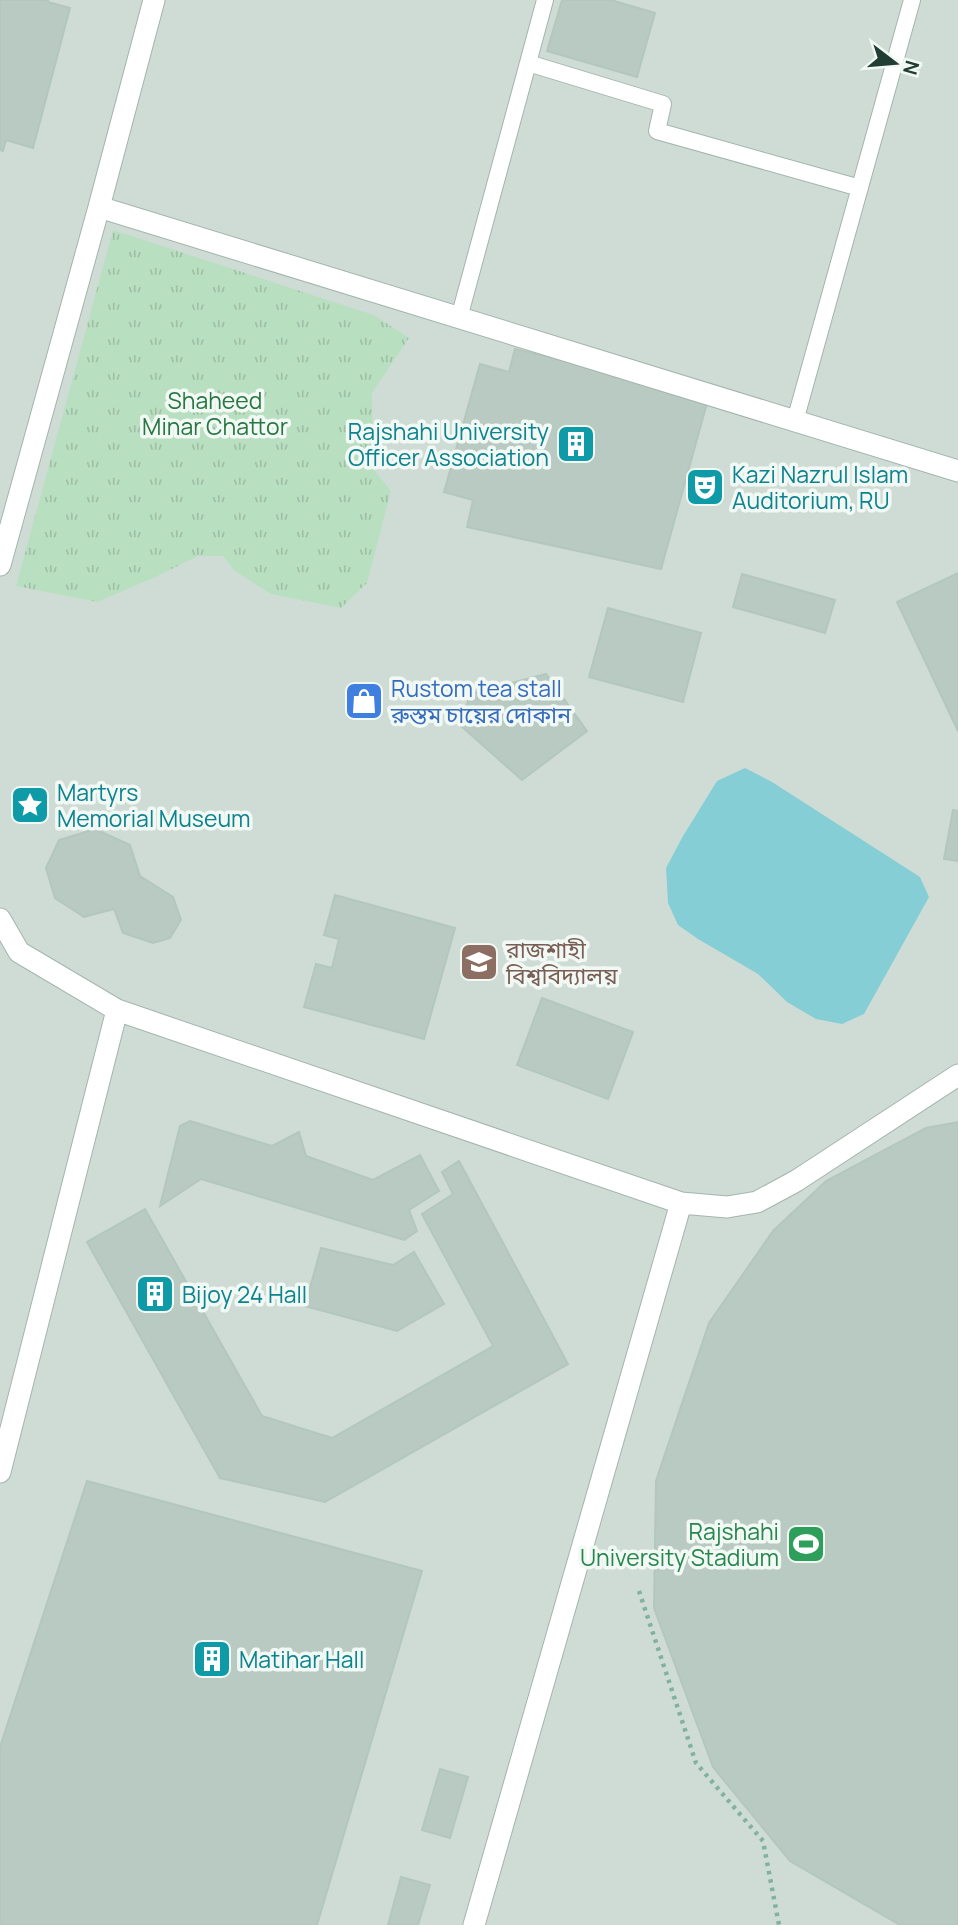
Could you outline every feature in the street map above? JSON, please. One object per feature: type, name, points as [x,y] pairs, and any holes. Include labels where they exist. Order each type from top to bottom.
[{"type":"street","points":[[0,565],[154,0]]},
{"type":"street","points":[[99,207],[958,471]]},
{"type":"street","points":[[0,919],[19,952],[117,1010],[681,1203],[727,1207],[757,1202],[796,1181],[958,1075]]},
{"type":"street","points":[[0,1472],[117,1010]]},
{"type":"street","points":[[474,1925],[681,1203]]},
{"type":"lane","points":[[459,318],[545,0]]},
{"type":"lane","points":[[794,421],[912,0]]},
{"type":"lane","points":[[528,63],[663,103],[657,131],[860,188]]},
{"type":"path","points":[[639,1591],[696,1763],[763,1841],[779,1925]]},
{"type":"shaded area","name":"রাজশাহী বিশ্ববিদ্যালয়","points":[[0,0],[958,0],[958,1925],[0,1925]]},
{"type":"green space","name":"Shaheed Minar Chattor","points":[[113,230],[374,315],[409,338],[372,393],[373,469],[391,491],[367,583],[341,608],[271,594],[235,571],[223,556],[198,556],[97,602],[16,586]]},
{"type":"water","points":[[745,768],[772,782],[920,877],[929,897],[864,1014],[842,1024],[816,1019],[787,1002],[758,974],[678,925],[668,903],[666,868],[683,836],[717,781]]},
{"type":"building","points":[[0,0],[48,0],[70,8],[33,148],[6,140],[3,151],[0,150]]},
{"type":"building","points":[[562,0],[611,0],[655,13],[637,77],[547,51]]},
{"type":"building","name":"Rajshahi University Officer Association","points":[[515,349],[709,396],[661,569],[467,527],[473,500],[444,492],[480,364],[509,372]]},
{"type":"building","points":[[958,573],[958,731],[897,602]]},
{"type":"building","points":[[742,574],[835,600],[825,633],[733,607]]},
{"type":"building","points":[[608,608],[701,633],[683,702],[589,677]]},
{"type":"building","points":[[546,674],[587,731],[522,780],[461,726],[470,694]]},
{"type":"building","points":[[953,810],[958,811],[958,861],[944,859]]},
{"type":"building","points":[[95,829],[130,845],[140,876],[173,897],[181,920],[170,938],[153,943],[123,933],[114,909],[84,917],[55,898],[46,868],[59,840]]},
{"type":"building","points":[[335,895],[455,928],[424,1039],[304,1007],[316,964],[332,968],[339,939],[324,935]]},
{"type":"building","points":[[542,998],[633,1032],[608,1099],[517,1065]]},
{"type":"building","points":[[190,1121],[272,1146],[299,1132],[306,1156],[373,1180],[420,1155],[439,1191],[409,1210],[417,1231],[404,1240],[201,1179],[160,1206],[180,1126]]},
{"type":"building","name":"Rajshahi University Stadium","points":[[958,1122],[958,1925],[900,1925],[790,1861],[713,1767],[654,1608],[656,1481],[709,1323],[773,1231],[826,1181],[926,1128]]},
{"type":"building","name":"Bijoy 24 Hall","points":[[459,1161],[568,1364],[325,1502],[220,1478],[87,1242],[145,1209],[262,1416],[332,1438],[493,1346],[422,1214],[453,1194],[442,1172]]},
{"type":"building","points":[[321,1248],[393,1265],[414,1252],[444,1304],[397,1331],[305,1306]]},
{"type":"building","name":"Matihar Hall","points":[[87,1481],[422,1571],[317,1925],[0,1925],[0,1747]]},
{"type":"building","points":[[440,1769],[468,1777],[450,1838],[422,1830]]},
{"type":"building","points":[[401,1877],[430,1885],[418,1925],[388,1925]]},
{"type":"place","name":"Rajshahi University Officer Association","points":[[576,444]]},
{"type":"place","name":"Kazi Nazrul Islam Auditorium, RU","points":[[705,487]]},
{"type":"place","name":"Rustom tea stall রুস্তম চায়ের দোকান","points":[[364,701]]},
{"type":"place","name":"Martyrs Memorial Museum","points":[[30,805]]},
{"type":"place","name":"রাজশাহী বিশ্ববিদ্যালয়","points":[[479,962]]},
{"type":"place","name":"Bijoy 24 Hall","points":[[155,1294]]},
{"type":"place","name":"Rajshahi University Stadium","points":[[806,1544]]},
{"type":"place","name":"Matihar Hall","points":[[212,1659]]}]
